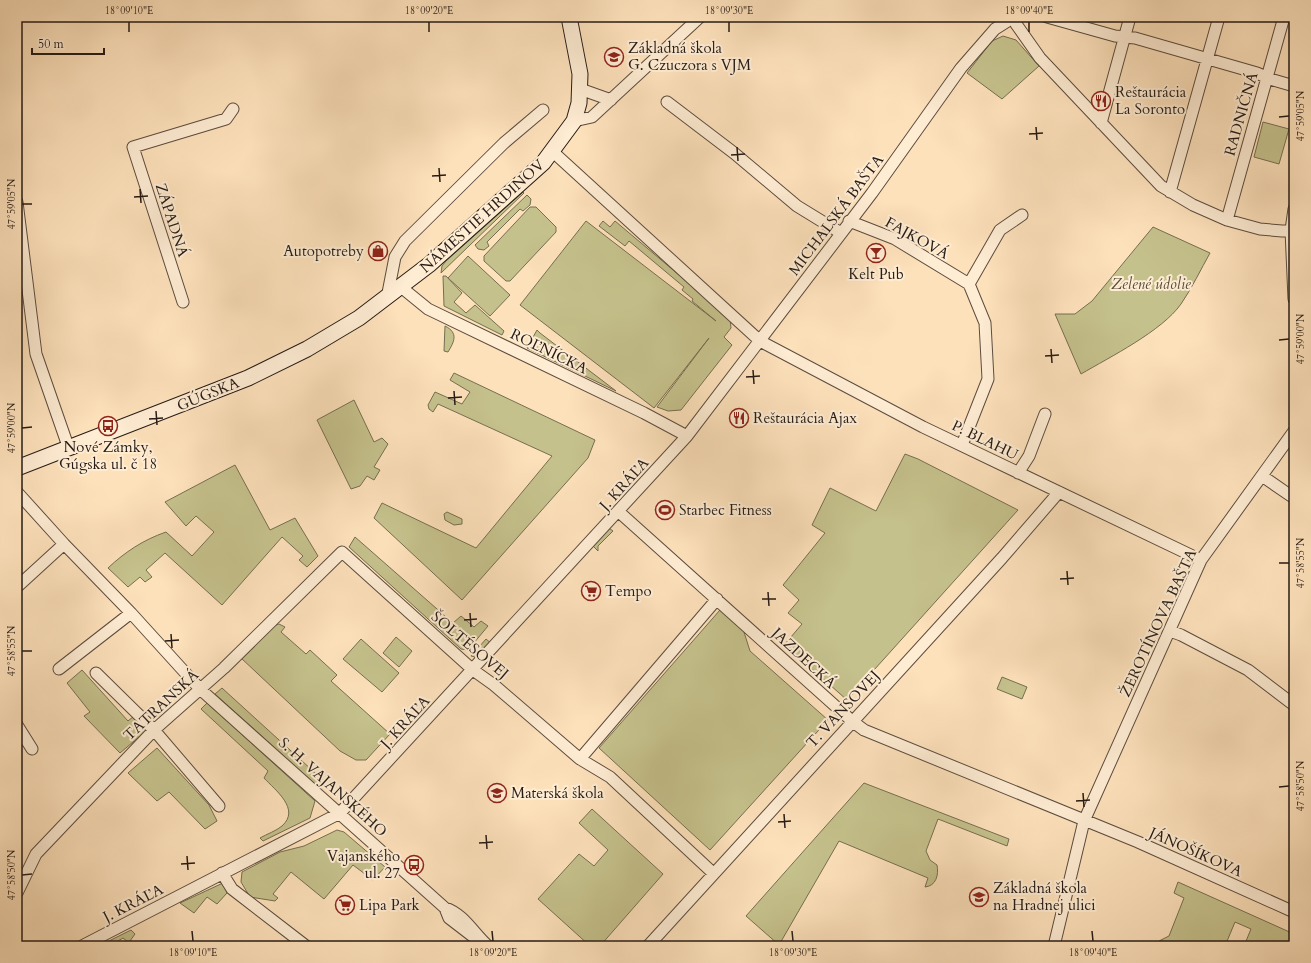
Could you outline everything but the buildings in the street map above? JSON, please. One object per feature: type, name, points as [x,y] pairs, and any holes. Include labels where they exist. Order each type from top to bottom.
[{"type":"main road","points":[[552,151],[574,121],[579,103],[580,74],[569,17]]},
{"type":"main road","name":"NÁMESTIE HRDINOV","points":[[387,298],[430,264],[543,163],[552,151]]},
{"type":"main road","name":"GÚGSKA","points":[[17,468],[248,378],[307,349],[359,318],[387,298]]},
{"type":"street","points":[[574,121],[592,117],[700,17]]},
{"type":"street","points":[[1014,17],[1016,24],[1040,58],[1153,179],[1170,192],[1193,206],[1226,220],[1260,229],[1292,230]]},
{"type":"street","name":"MICHALSKÁ BAŠTA","points":[[687,436],[849,221],[872,193],[961,68],[995,29],[1014,17]]},
{"type":"street","points":[[1047,17],[1124,38],[1135,38],[1257,73],[1267,78],[1294,86]]},
{"type":"street","points":[[1101,123],[1130,17]]},
{"type":"street","points":[[1170,192],[1219,17]]},
{"type":"street","name":"RADNIČNÁ","points":[[1226,220],[1284,17]]},
{"type":"street","points":[[580,89],[611,100]]},
{"type":"street","points":[[667,102],[734,153],[797,206],[841,233]]},
{"type":"street","name":"ZÁPADNÁ","points":[[182,302],[133,147],[226,119],[233,109]]},
{"type":"street","name":"NÁMESTIE HRDINOV","points":[[387,298],[395,256],[405,241],[504,143],[543,110]]},
{"type":"street","name":"NÁMESTIE HRDINOV","points":[[552,151],[576,170],[760,341]]},
{"type":"street","points":[[17,202],[22,283],[36,354],[69,449]]},
{"type":"street","points":[[1294,209],[1292,230],[1294,299]]},
{"type":"street","points":[[962,445],[988,379],[985,323],[969,284],[1000,230],[1022,215]]},
{"type":"street","name":"FAJKOVÁ","points":[[849,221],[895,239],[969,284]]},
{"type":"street","name":"ROĽNÍCKA","points":[[401,287],[428,309],[644,413],[687,436]]},
{"type":"street","name":"P. BLAHU","points":[[760,341],[923,427],[1201,560]]},
{"type":"street","points":[[1018,473],[1029,456],[1045,414]]},
{"type":"street","name":"ŽEROTÍNOVA BAŠTA","points":[[1054,946],[1084,821],[1201,560],[1294,431]]},
{"type":"street","name":"J. KRÁĽA","points":[[82,946],[340,813],[619,512],[687,436]]},
{"type":"street","points":[[1262,476],[1294,498]]},
{"type":"street","name":"S. H. VAJANSKÉHO","points":[[17,492],[200,689],[445,908],[463,920],[474,930],[484,943]]},
{"type":"street","name":"T. VANSOVEJ","points":[[648,946],[1002,558],[1059,492]]},
{"type":"street","name":"JAZDECKÁ","points":[[619,512],[852,721],[864,730],[1084,821]]},
{"type":"street","points":[[17,587],[64,544]]},
{"type":"street","name":"ŠOLTÉSOVEJ","points":[[342,552],[473,670],[494,685],[580,760],[610,777],[713,874]]},
{"type":"street","name":"TATRANSKÁ","points":[[17,893],[36,854],[154,730],[200,689],[342,552]]},
{"type":"street","points":[[580,760],[716,599]]},
{"type":"street","points":[[59,669],[130,613]]},
{"type":"street","points":[[1170,631],[1181,635],[1248,670],[1294,705]]},
{"type":"street","points":[[96,673],[154,730],[219,806]]},
{"type":"street","points":[[17,724],[32,749]]},
{"type":"street","name":"JÁNOŠÍKOVA","points":[[1084,821],[1138,842],[1294,912]]},
{"type":"street","points":[[222,873],[232,889],[306,946]]},
{"type":"green space","points":[[1003,36],[1016,40],[1039,66],[1002,99],[967,73],[992,41]]},
{"type":"green space","points":[[1263,122],[1289,129],[1279,164],[1254,157]]},
{"type":"green space","points":[[523,192],[524,193],[441,273],[442,266],[446,261]]},
{"type":"green space","points":[[527,195],[531,199],[530,205],[523,211],[520,209],[487,242],[489,246],[484,250],[478,249],[475,245]]},
{"type":"green space","points":[[530,207],[536,207],[556,227],[556,232],[510,281],[506,281],[484,261],[484,256]]},
{"type":"green space","points":[[586,221],[716,321],[692,301],[693,299],[682,290],[684,287],[629,241],[625,246],[599,226],[603,221],[610,227],[615,221],[730,318],[731,328],[724,337],[732,345],[681,410],[668,411],[657,407],[709,338],[654,408],[520,305]]},
{"type":"green space","name":"Zelené údolie","points":[[1153,227],[1210,253],[1185,298],[1172,314],[1149,334],[1081,374],[1055,314],[1075,314],[1092,301]]},
{"type":"green space","points":[[468,256],[510,295],[490,316],[448,278]]},
{"type":"green space","points":[[443,276],[446,276],[462,293],[454,302],[466,313],[475,305],[504,331],[502,335],[444,306]]},
{"type":"green space","points":[[445,326],[454,335],[452,345],[448,352],[444,351]]},
{"type":"green space","points":[[537,330],[540,333],[616,391],[527,348]]},
{"type":"green space","points":[[454,373],[595,440],[588,458],[462,600],[374,518],[382,503],[476,548],[552,456],[438,404],[433,412],[429,409],[428,405],[435,392],[462,404],[470,392],[450,380]]},
{"type":"green space","points":[[354,400],[374,442],[382,438],[388,444],[374,467],[380,470],[374,480],[367,476],[360,486],[351,489],[317,420]]},
{"type":"green space","points":[[905,454],[918,459],[1018,510],[847,700],[786,646],[785,644],[802,624],[788,613],[799,600],[783,585],[825,533],[812,525],[830,488],[876,511]]},
{"type":"green space","points":[[235,465],[270,530],[295,518],[318,556],[307,567],[299,560],[303,556],[282,537],[222,605],[165,553],[146,570],[152,577],[145,582],[140,577],[128,587],[108,568],[135,547],[166,532],[192,556],[214,532],[196,516],[186,526],[165,502]]},
{"type":"green space","points":[[447,512],[462,519],[462,524],[454,525],[445,520],[444,514]]},
{"type":"green space","points":[[609,528],[613,531],[598,546],[598,551],[593,546]]},
{"type":"green space","points":[[355,537],[453,623],[461,616],[474,627],[481,621],[488,626],[468,650],[461,649],[349,547]]},
{"type":"green space","points":[[720,610],[743,629],[750,651],[828,720],[710,850],[599,748]]},
{"type":"green space","points":[[279,624],[285,627],[281,632],[306,654],[310,650],[337,675],[331,681],[390,734],[366,760],[356,760],[340,751],[241,658],[273,626]]},
{"type":"green space","points":[[396,637],[412,651],[399,667],[383,653]]},
{"type":"green space","points":[[361,639],[399,673],[382,692],[343,659]]},
{"type":"green space","points":[[486,639],[492,644],[479,658],[471,656]]},
{"type":"green space","points":[[82,670],[128,721],[134,716],[144,726],[146,731],[120,753],[84,716],[90,712],[67,683]]},
{"type":"green space","points":[[1002,677],[1027,687],[1022,699],[997,689]]},
{"type":"green space","points":[[222,688],[324,781],[319,788],[215,694]]},
{"type":"green space","points":[[207,703],[315,801],[310,818],[263,841],[260,838],[282,826],[287,820],[289,813],[288,807],[280,794],[264,778],[268,771],[201,709]]},
{"type":"green space","points":[[157,748],[209,805],[217,821],[205,829],[169,792],[157,801],[128,773]]},
{"type":"green space","points":[[864,783],[1009,839],[1007,846],[938,819],[926,851],[930,860],[937,865],[938,873],[932,885],[925,887],[928,878],[839,841],[779,945],[746,916]]},
{"type":"green space","points":[[592,809],[663,874],[600,946],[590,946],[538,899],[579,854],[594,866],[608,850],[579,823]]},
{"type":"green space","points":[[337,830],[344,832],[385,867],[373,880],[353,865],[324,899],[291,872],[273,894],[278,898],[275,901],[250,897],[241,882],[242,872],[280,852],[304,846]]},
{"type":"green space","points":[[1178,882],[1294,934],[1294,946],[1244,946],[1251,929],[1235,922],[1225,946],[1157,946],[1159,941],[1169,936],[1184,898],[1174,893]]},
{"type":"green space","points":[[223,883],[227,893],[217,904],[207,897],[194,913],[180,903]]},
{"type":"green space","points":[[131,930],[135,934],[130,941],[136,946],[133,946],[123,938],[110,946],[99,946]]},
{"type":"place","name":"Základná škola G. Czuczora s VJM","points":[[614,57]]},
{"type":"place","name":"Reštaurácia La Soronto","points":[[1101,101]]},
{"type":"place","name":"Autopotreby","points":[[378,251]]},
{"type":"place","name":"Kelt Pub","points":[[876,253]]},
{"type":"place","name":"Reštaurácia Ajax","points":[[739,418]]},
{"type":"place","name":"Nové Zámky, Gúgska ul. č 18","points":[[108,426]]},
{"type":"place","name":"Starbec Fitness","points":[[665,510]]},
{"type":"place","name":"Tempo","points":[[591,591]]},
{"type":"place","name":"Materská škola","points":[[497,793]]},
{"type":"place","name":"Vajanského ul. 27","points":[[414,865]]},
{"type":"place","name":"Základná škola na Hradnej ulici","points":[[979,897]]},
{"type":"place","name":"Lipa Park","points":[[345,905]]}]
